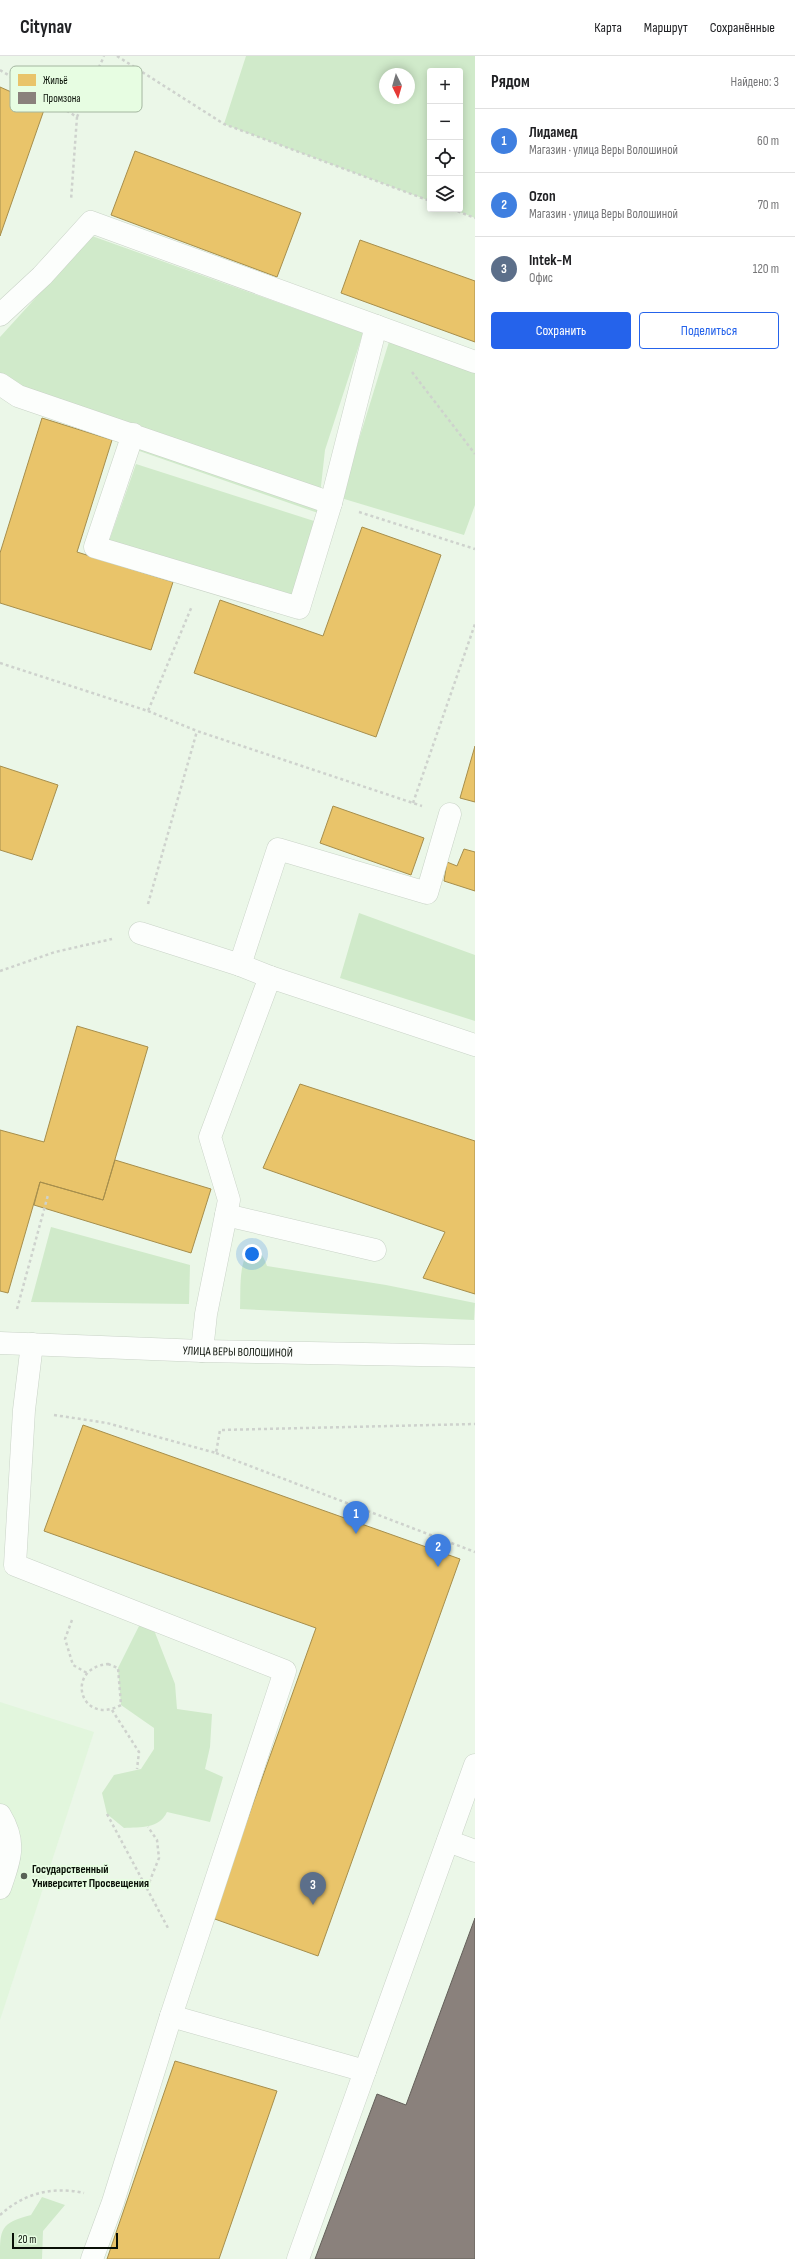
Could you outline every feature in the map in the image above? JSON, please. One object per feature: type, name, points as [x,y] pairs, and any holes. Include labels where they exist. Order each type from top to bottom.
[{"type":"street","points":[[0,315],[42,276],[91,222],[475,362]]},
{"type":"street","points":[[133,434],[94,547],[299,608],[331,503],[376,326]]},
{"type":"street","points":[[0,384],[18,396],[133,434],[331,503]]},
{"type":"street","points":[[240,965],[278,850],[427,893],[450,814]]},
{"type":"street","points":[[140,933],[240,965],[270,977],[475,1045]]},
{"type":"street","points":[[202,1351],[206,1314],[229,1200],[210,1137],[270,977]]},
{"type":"street","points":[[226,1215],[375,1250]]},
{"type":"street","name":"УЛИЦА ВЕРЫ ВОЛОШИНОЙ","points":[[0,1344],[202,1351],[475,1356]]},
{"type":"street","points":[[32,1344],[24,1410],[15,1565],[285,1671],[191,1956],[113,2202],[92,2259]]},
{"type":"street","points":[[298,2259],[475,1765]]},
{"type":"street","points":[[0,1815],[7,1826],[11,1842],[10,1859],[0,1888]]},
{"type":"street","points":[[448,1841],[475,1851]]},
{"type":"street","points":[[172,2016],[365,2070]]},
{"type":"path","points":[[100,66],[104,56]]},
{"type":"path","points":[[116,56],[132,66]]},
{"type":"path","points":[[0,70],[10,76]]},
{"type":"path","points":[[142,72],[224,124],[427,200]]},
{"type":"path","points":[[69,112],[77,117]]},
{"type":"path","points":[[70,202],[77,117],[79,112]]},
{"type":"path","points":[[460,212],[475,218]]},
{"type":"path","points":[[409,369],[475,454]]},
{"type":"path","points":[[331,503],[475,549]]},
{"type":"path","points":[[148,711],[203,580]]},
{"type":"path","points":[[413,803],[475,624]]},
{"type":"path","points":[[0,663],[148,711],[198,731],[450,814]]},
{"type":"path","points":[[0,971],[55,952],[140,933],[198,731]]},
{"type":"path","points":[[17,1309],[48,1195]]},
{"type":"path","points":[[24,1410],[107,1423],[216,1453],[475,1552]]},
{"type":"path","points":[[216,1453],[220,1430],[475,1424]]},
{"type":"path","points":[[82,1591],[65,1639],[73,1665],[87,1673]]},
{"type":"path","points":[[108,1664],[118,1668],[121,1705],[112,1710],[101,1711],[91,1707],[84,1698],[81,1688],[83,1678],[87,1673],[98,1665],[108,1664]]},
{"type":"path","points":[[112,1710],[139,1752],[137,1769]]},
{"type":"path","points":[[107,1814],[179,1948],[191,1956]]},
{"type":"path","points":[[147,1888],[159,1858],[157,1840],[148,1827]]},
{"type":"path","points":[[0,2215],[36,2192],[51,2190],[72,2190],[113,2202]]},
{"type":"shaded area","points":[[246,56],[475,56],[475,218],[460,212],[463,212],[463,68],[427,68],[427,200],[224,124]]},
{"type":"shaded area","points":[[92,236],[363,333],[325,450],[318,513],[125,446],[45,406],[0,378],[0,337]]},
{"type":"shaded area","points":[[392,332],[475,365],[475,505],[464,535],[341,498]]},
{"type":"shaded area","points":[[136,464],[314,521],[296,599],[107,547]]},
{"type":"shaded area","points":[[359,913],[475,955],[475,1021],[340,978]]},
{"type":"shaded area","points":[[51,1227],[190,1265],[189,1304],[31,1302]]},
{"type":"shaded area","points":[[250,1250],[260,1253],[267,1266],[386,1285],[475,1303],[474,1320],[240,1309],[242,1269],[246,1255]]},
{"type":"shaded area","points":[[140,1624],[154,1630],[175,1684],[177,1709],[212,1714],[210,1747],[205,1769],[223,1777],[210,1822],[167,1812],[164,1818],[159,1822],[149,1826],[124,1828],[107,1814],[102,1793],[114,1775],[141,1769],[154,1749],[154,1728],[121,1705],[118,1668]]},
{"type":"shaded area","name":"Государственный Университет Просвещения","points":[[0,1702],[94,1732],[0,2020]]},
{"type":"shaded area","points":[[42,2197],[65,2205],[43,2231],[42,2259],[0,2259],[0,2241],[4,2229],[13,2221],[31,2215]]},
{"type":"building: Жильё","points":[[0,87],[10,91],[10,112],[43,112],[0,236]]},
{"type":"building: Жильё","points":[[135,151],[301,213],[277,277],[111,215]]},
{"type":"building: Жильё","points":[[360,240],[475,281],[475,342],[341,293]]},
{"type":"building: Жильё","points":[[42,418],[112,440],[77,552],[173,582],[151,650],[0,603],[0,553]]},
{"type":"building: Жильё","points":[[362,527],[441,555],[376,737],[194,673],[220,600],[323,636]]},
{"type":"building: Жильё","points":[[475,746],[475,802],[460,798]]},
{"type":"building: Жильё","points":[[0,766],[58,785],[32,860],[0,850]]},
{"type":"building: Жильё","points":[[333,806],[424,838],[411,875],[320,843]]},
{"type":"building: Жильё","points":[[464,849],[475,852],[475,891],[444,881],[447,862],[457,866]]},
{"type":"building: Жильё","points":[[77,1026],[148,1047],[103,1200],[40,1182],[8,1293],[0,1291],[0,1130],[44,1142]]},
{"type":"building: Жильё","points":[[300,1084],[475,1141],[475,1294],[423,1278],[445,1232],[263,1168]]},
{"type":"building: Жильё","points":[[115,1160],[211,1189],[191,1253],[34,1205],[40,1182],[103,1200]]},
{"type":"building: Жильё","points":[[83,1425],[460,1559],[318,1956],[212,1918],[316,1628],[44,1531]]},
{"type":"building: Жильё","points":[[175,2061],[277,2091],[219,2259],[107,2259]]},
{"type":"building: Промзона","points":[[475,1918],[475,2259],[315,2259],[377,2094],[406,2105]]},
{"type":"place","name":"Лидамед","points":[[356,1534]]},
{"type":"place","name":"Ozon","points":[[438,1567]]},
{"type":"place","name":"Государственный Университет Просвещения","points":[[24,1876]]},
{"type":"place","name":"Intek-M","points":[[313,1905]]}]
